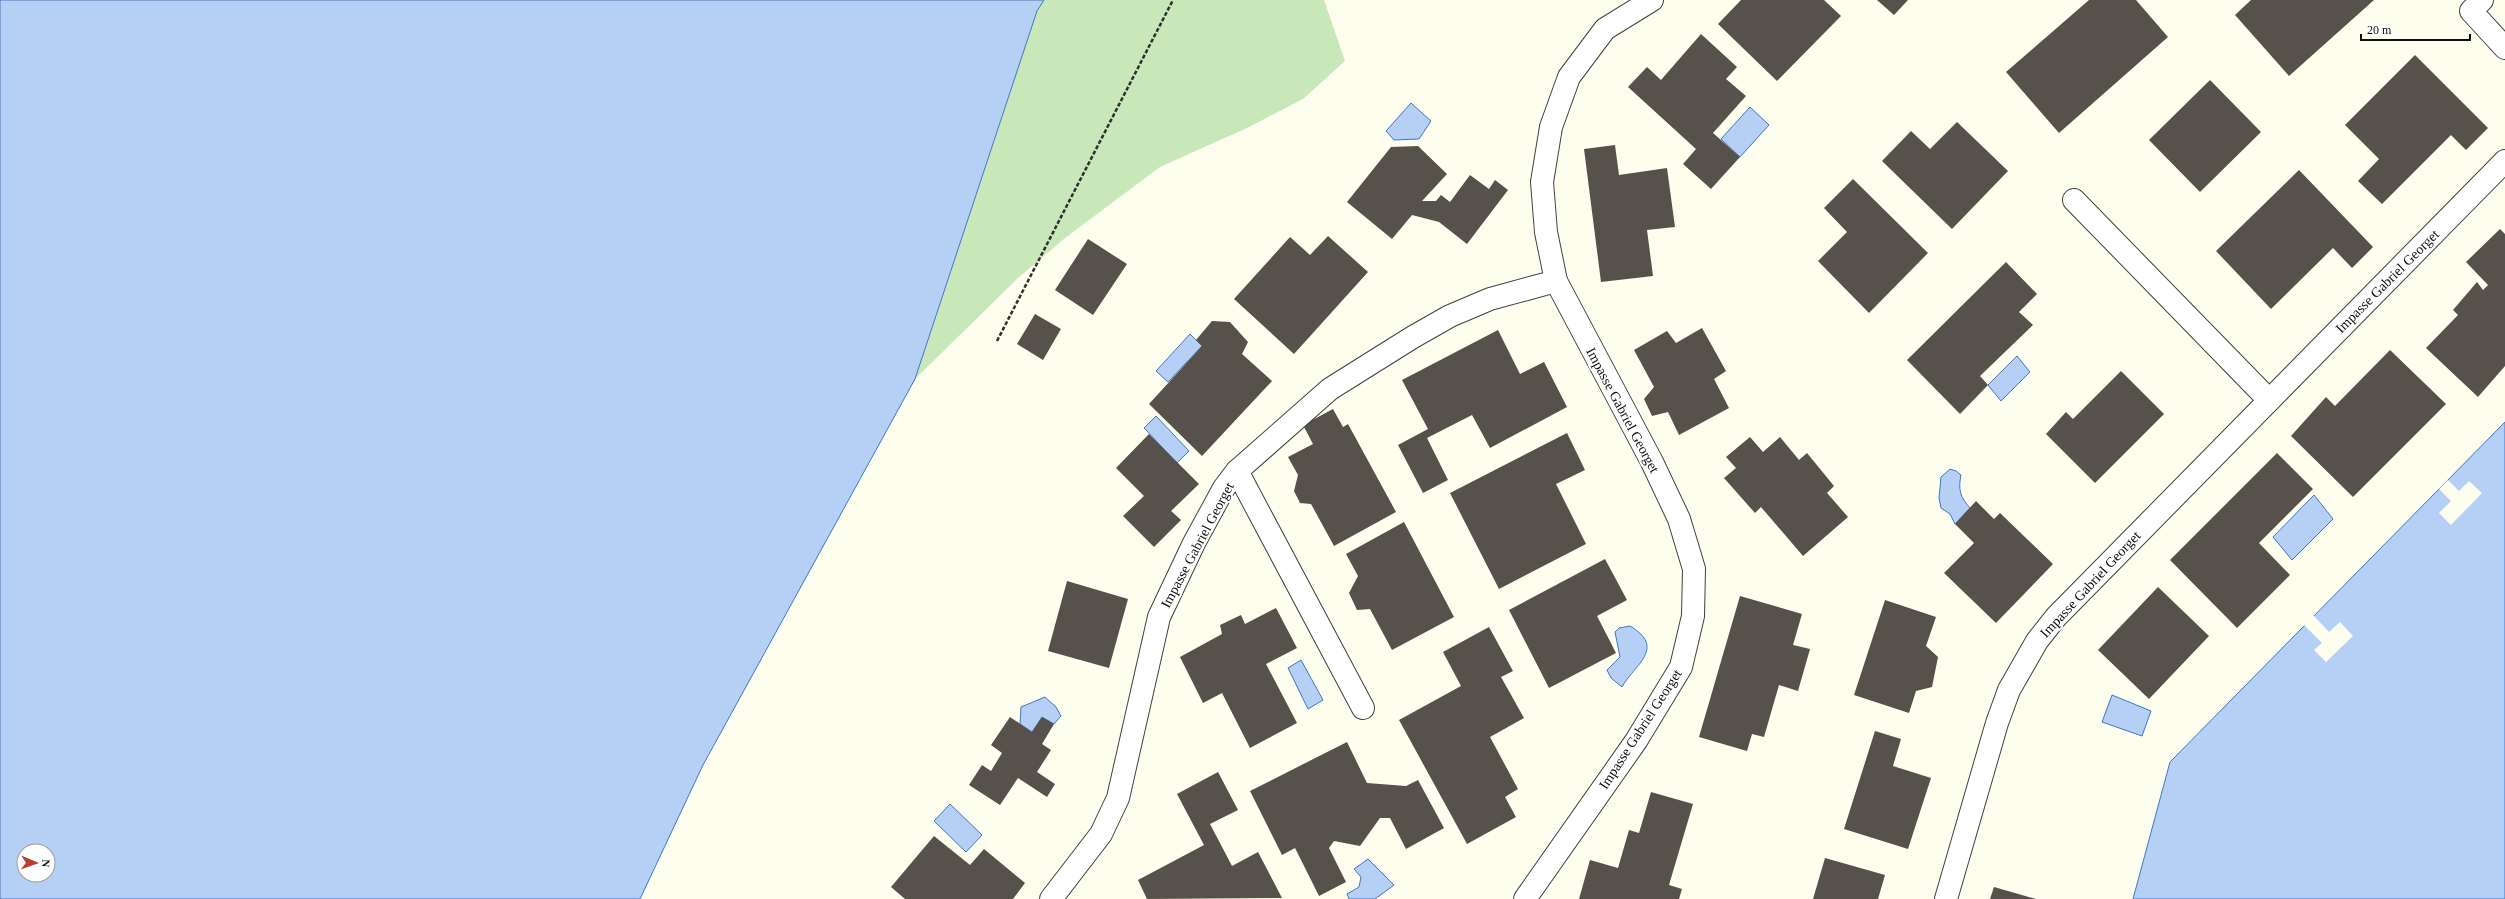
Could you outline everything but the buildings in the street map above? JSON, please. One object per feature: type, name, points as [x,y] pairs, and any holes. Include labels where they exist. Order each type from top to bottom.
[{"type":"street","name":"Impasse Gabriel Georget","points":[[1525,899],[1636,741],[1681,667],[1693,616],[1694,569],[1679,519],[1652,462],[1556,281],[1546,232],[1542,182],[1551,127],[1569,77],[1605,29],[1652,0]]},
{"type":"street","points":[[2482,0],[2471,11],[2505,48]]},
{"type":"street","name":"Impasse Gabriel Georget","points":[[1946,899],[1997,723],[2021,666],[2037,640],[2056,616],[2505,161]]},
{"type":"street","points":[[2074,200],[2269,400]]},
{"type":"street","name":"Impasse Gabriel Georget","points":[[1051,899],[1101,834],[1118,798],[1159,617],[1194,543],[1224,488],[1237,471],[1330,390],[1414,337],[1450,316],[1490,299],[1556,281]]},
{"type":"street","points":[[1237,471],[1363,708]]},
{"type":"path","points":[[998,341],[1173,0]]},
{"type":"green space","points":[[1044,0],[1324,0],[1345,61],[1303,99],[1247,128],[1160,167],[1065,238],[1018,278],[915,379],[1037,11]]},
{"type":"water","points":[[0,0],[1044,0],[1037,11],[915,379],[703,765],[640,899],[0,899]]},
{"type":"water","points":[[1411,103],[1431,121],[1419,139],[1394,140],[1386,131]]},
{"type":"water","points":[[1750,107],[1769,125],[1740,157],[1721,139]]},
{"type":"water","points":[[1190,334],[1202,346],[1168,382],[1156,371]]},
{"type":"water","points":[[2017,356],[2030,372],[2001,401],[1988,385]]},
{"type":"water","points":[[1156,416],[1189,451],[1177,463],[1144,428]]},
{"type":"water","points":[[2505,422],[2505,899],[2133,899],[2170,762]]},
{"type":"water","points":[[1950,469],[1961,475],[1961,493],[1970,508],[1955,524],[1950,514],[1941,508],[1939,498],[1941,477]]},
{"type":"water","points":[[2314,495],[2333,519],[2292,560],[2273,537]]},
{"type":"water","points":[[1630,626],[1641,634],[1646,642],[1647,649],[1640,664],[1622,687],[1611,678],[1607,670],[1620,657],[1615,632],[1619,628]]},
{"type":"water","points":[[1301,660],[1323,700],[1308,709],[1288,668]]},
{"type":"water","points":[[2112,695],[2151,711],[2142,736],[2102,722]]},
{"type":"water","points":[[1045,697],[1056,707],[1061,716],[1054,724],[1042,717],[1032,732],[1020,724],[1021,707]]},
{"type":"water","points":[[950,804],[982,835],[966,852],[934,821]]},
{"type":"water","points":[[1368,859],[1394,885],[1375,899],[1349,899],[1347,894],[1359,887],[1361,877],[1354,869]]},
{"type":"pier","points":[[2448,480],[2459,491],[2469,481],[2482,493],[2451,525],[2439,513],[2451,501],[2439,489]]},
{"type":"pier","points":[[2313,615],[2329,632],[2340,622],[2353,636],[2326,662],[2314,650],[2322,643],[2304,625]]}]
